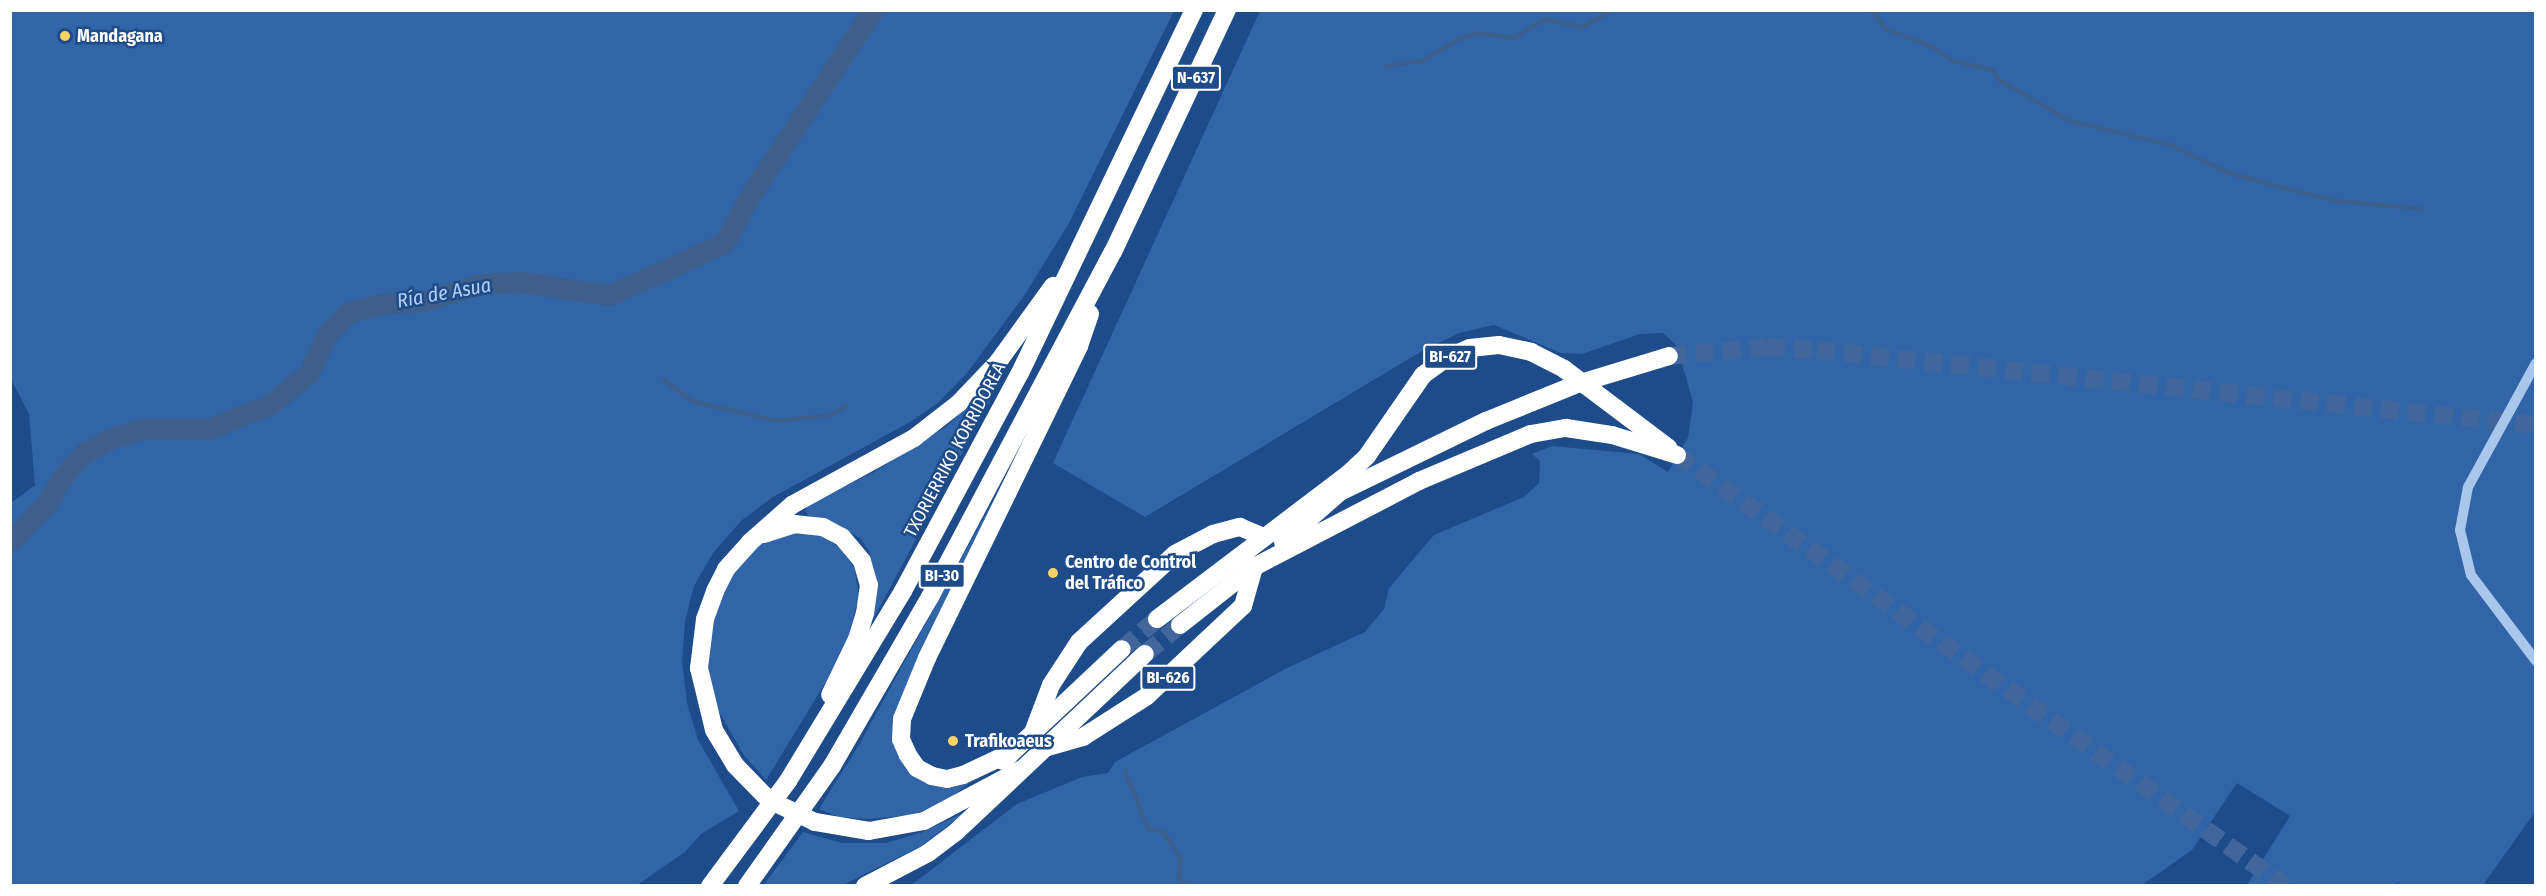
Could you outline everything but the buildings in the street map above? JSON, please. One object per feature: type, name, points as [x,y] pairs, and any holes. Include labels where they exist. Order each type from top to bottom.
[{"type":"highway","name":"TXORIERRIKO KORRIDOREA","points":[[710,885],[788,781],[903,591],[1020,373],[1194,10]]},
{"type":"highway","name":"N-637","points":[[1165,146],[1227,10]]},
{"type":"highway","name":"BI-30","points":[[747,885],[832,766],[875,695],[1113,252],[1165,146]]},
{"type":"highway","points":[[1010,753],[963,775],[947,779],[932,776],[917,768],[908,755],[901,739],[902,720],[923,667],[1078,346],[1113,252]]},
{"type":"highway","points":[[1020,770],[978,790],[924,821],[869,831],[814,822],[769,800],[735,765],[714,730],[699,668],[705,619],[715,591],[726,569],[750,542],[792,505],[914,438],[959,403],[998,362],[1072,265]]},
{"type":"highway","name":"BI-627","points":[[1254,567],[1356,511],[1531,434],[1566,428],[1612,435],[1677,455],[1581,381],[1531,352],[1499,345],[1470,348],[1423,375],[1367,456],[1263,537]]},
{"type":"highway","points":[[1157,619],[1263,537],[1340,492],[1475,426],[1546,396],[1613,372],[1669,356]]},
{"type":"highway","points":[[1180,625],[1254,567],[1340,492]]},
{"type":"highway","points":[[750,542],[771,530],[794,524],[823,527],[842,537],[856,551],[869,585],[857,639],[788,781]]},
{"type":"highway","name":"BI-626","points":[[1034,730],[1051,686],[1079,642],[1175,555],[1213,534],[1240,527],[1263,537]]},
{"type":"highway","name":"BI-626","points":[[1044,748],[1083,736],[1147,696],[1243,606],[1254,567]]},
{"type":"highway","name":"BI-626","points":[[1010,753],[1122,649]]},
{"type":"highway","name":"BI-626","points":[[1020,770],[1145,654]]},
{"type":"highway","points":[[978,790],[1010,753]]},
{"type":"highway","points":[[865,885],[928,853],[1020,770]]},
{"type":"street","points":[[2535,363],[2468,487],[2460,530],[2471,575],[2535,661]]},
{"type":"shaded area","points":[[11,10],[1174,11],[1069,223],[1024,296],[967,373],[938,403],[910,422],[773,497],[741,521],[713,553],[694,586],[685,621],[682,661],[687,703],[698,740],[739,811],[701,834],[685,852],[637,885],[11,886],[11,503],[35,485],[29,414],[11,379]]},
{"type":"shaded area","points":[[1260,11],[2535,11],[2535,812],[2483,885],[2402,886],[2397,882],[2394,886],[2247,885],[2290,816],[2237,783],[2192,850],[2142,885],[910,886],[1017,804],[1082,777],[1108,773],[1115,762],[1287,668],[1365,632],[1384,609],[1389,588],[1434,535],[1524,497],[1539,483],[1540,461],[1532,454],[1552,446],[1639,454],[1668,472],[1688,438],[1693,402],[1677,346],[1663,333],[1640,334],[1582,354],[1561,353],[1494,325],[1459,333],[1422,351],[1145,517],[1053,463]]},
{"type":"shaded area","points":[[1013,355],[868,629],[877,581],[869,551],[860,538],[832,522],[809,516],[805,511],[808,505],[874,472],[947,426],[993,383]]},
{"type":"shaded area","points":[[1017,457],[894,740],[945,786],[969,783],[944,803],[910,815],[868,819],[839,817],[819,809],[860,743]]},
{"type":"shaded area","points":[[787,532],[817,533],[840,548],[854,567],[859,596],[849,634],[827,680],[766,780],[743,754],[718,710],[709,682],[709,642],[718,604],[732,575],[757,545]]},
{"type":"shaded area","points":[[967,811],[921,846],[843,885],[763,886],[803,832],[842,843],[886,843],[923,832]]},
{"type":"waterway","name":"Ría de Asua","points":[[10,542],[47,503],[64,475],[84,453],[109,439],[142,429],[208,429],[269,405],[308,374],[327,334],[347,313],[380,304],[423,301],[482,284],[521,282],[610,295],[724,243],[751,194],[873,10]]},
{"type":"waterway","points":[[1386,66],[1422,61],[1461,38],[1478,33],[1514,38],[1544,19],[1583,27],[1613,10]]},
{"type":"waterway","points":[[1871,10],[1886,29],[1933,47],[1953,61],[1993,70],[1999,80],[2070,121],[2171,145],[2226,172],[2287,189],[2338,201],[2423,209]]},
{"type":"waterway","points":[[664,380],[692,401],[776,421],[832,415],[847,405]]},
{"type":"waterway","points":[[1125,771],[1148,828],[1163,832],[1180,857],[1179,878],[1186,886]]},
{"type":"tunnel","points":[[1669,356],[1767,347],[1817,350],[2536,425]]},
{"type":"tunnel","points":[[1677,455],[2285,886]]},
{"type":"tunnel","points":[[1122,649],[1157,619]]},
{"type":"tunnel","points":[[1145,654],[1180,625]]},
{"type":"place","name":"Mandagana","points":[[65,36]]},
{"type":"place","name":"Centro de Control del Tráfico","points":[[1053,573]]},
{"type":"place","name":"Trafikoaeus","points":[[953,741]]}]
